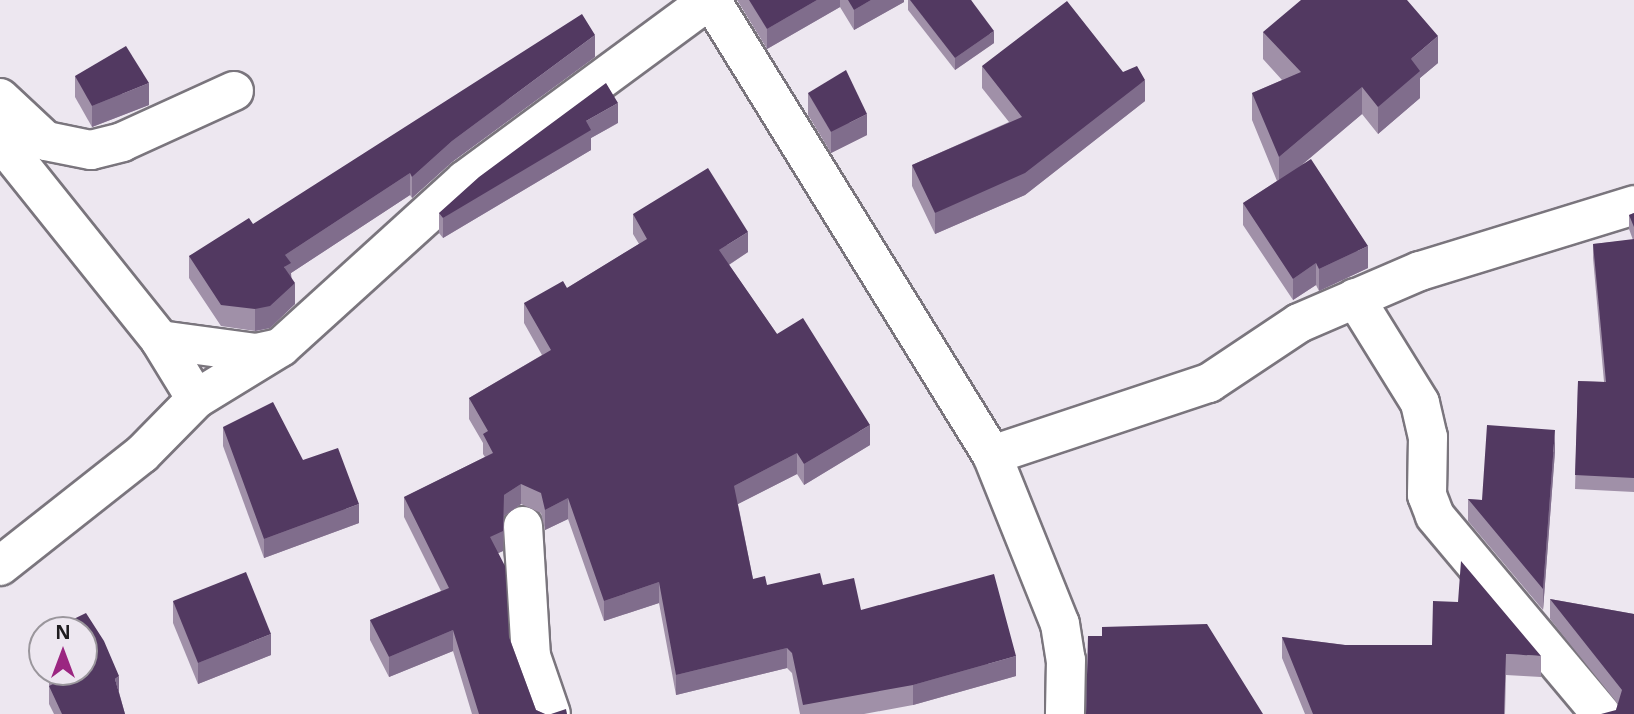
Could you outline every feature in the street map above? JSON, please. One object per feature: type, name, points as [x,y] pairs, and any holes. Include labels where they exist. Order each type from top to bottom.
[{"type":"street","points":[[0,566],[142,454],[196,399],[281,347],[465,180],[710,0],[992,455],[1060,624],[1066,660],[1065,714]]},
{"type":"street","points":[[0,98],[46,141],[91,150],[122,142],[234,91]]},
{"type":"street","points":[[0,139],[160,340],[196,399]]},
{"type":"street","points":[[992,455],[1209,383],[1299,323],[1420,271],[1634,205]]},
{"type":"street","points":[[1354,298],[1420,403],[1428,437],[1427,495],[1435,516],[1601,714]]},
{"type":"street","points":[[160,340],[256,353],[281,347]]},
{"type":"street","points":[[523,526],[531,656],[551,714]]},
{"type":"building","points":[[749,0],[817,0],[767,29]]},
{"type":"building","points":[[848,0],[871,0],[854,10]]},
{"type":"building","points":[[910,0],[971,0],[994,31],[955,58]]},
{"type":"building","points":[[1301,0],[1407,0],[1438,36],[1411,59],[1420,71],[1378,107],[1362,87],[1279,157],[1252,93],[1301,72],[1263,32]]},
{"type":"building","points":[[1067,1],[1123,72],[1137,66],[1145,80],[1025,173],[935,213],[912,165],[1022,117],[982,66]]},
{"type":"building","points":[[582,14],[595,35],[452,141],[412,177],[410,173],[285,255],[291,263],[284,267],[295,283],[270,306],[255,309],[221,305],[189,256],[249,218],[253,224]]},
{"type":"building","points":[[126,46],[149,83],[92,106],[75,76]]},
{"type":"building","points":[[846,70],[867,114],[831,132],[808,93]]},
{"type":"building","points":[[606,83],[618,103],[586,121],[591,130],[443,218],[439,213],[479,177]]},
{"type":"building","points":[[1311,159],[1368,246],[1319,269],[1316,263],[1293,279],[1243,203]]},
{"type":"building","points":[[708,168],[748,232],[719,250],[777,334],[803,318],[870,425],[804,464],[797,453],[734,486],[753,579],[765,576],[767,585],[820,573],[823,585],[854,578],[861,610],[994,574],[1016,656],[913,685],[803,705],[792,653],[787,648],[676,675],[659,582],[604,601],[568,498],[545,510],[541,493],[521,484],[504,495],[503,531],[490,537],[505,566],[509,637],[536,710],[545,714],[479,714],[453,630],[389,657],[370,620],[449,588],[404,497],[493,453],[483,434],[488,431],[469,398],[551,350],[524,303],[563,281],[567,288],[647,239],[633,214]]},
{"type":"building","points":[[1634,213],[1634,227],[1629,215]]},
{"type":"building","points":[[1634,239],[1634,478],[1575,475],[1578,381],[1606,382],[1593,244]]},
{"type":"building","points":[[273,402],[303,460],[338,448],[359,504],[264,539],[223,427]]},
{"type":"building","points":[[1487,425],[1555,430],[1543,589],[1468,499],[1482,500]]},
{"type":"building","points":[[1461,561],[1541,656],[1506,654],[1504,714],[1313,714],[1282,637],[1345,645],[1432,645],[1433,601],[1458,602]]},
{"type":"building","points":[[246,572],[271,634],[198,663],[173,601]]},
{"type":"building","points":[[1550,599],[1634,614],[1634,714],[1601,714],[1616,710],[1622,690]]},
{"type":"building","points":[[1207,624],[1263,714],[1086,714],[1088,636],[1102,636],[1102,627]]},
{"type":"building","points":[[98,632],[119,676],[115,679],[125,714],[62,714],[49,686],[98,686]]},
{"type":"building","points":[[566,709],[567,714],[551,714]]}]
